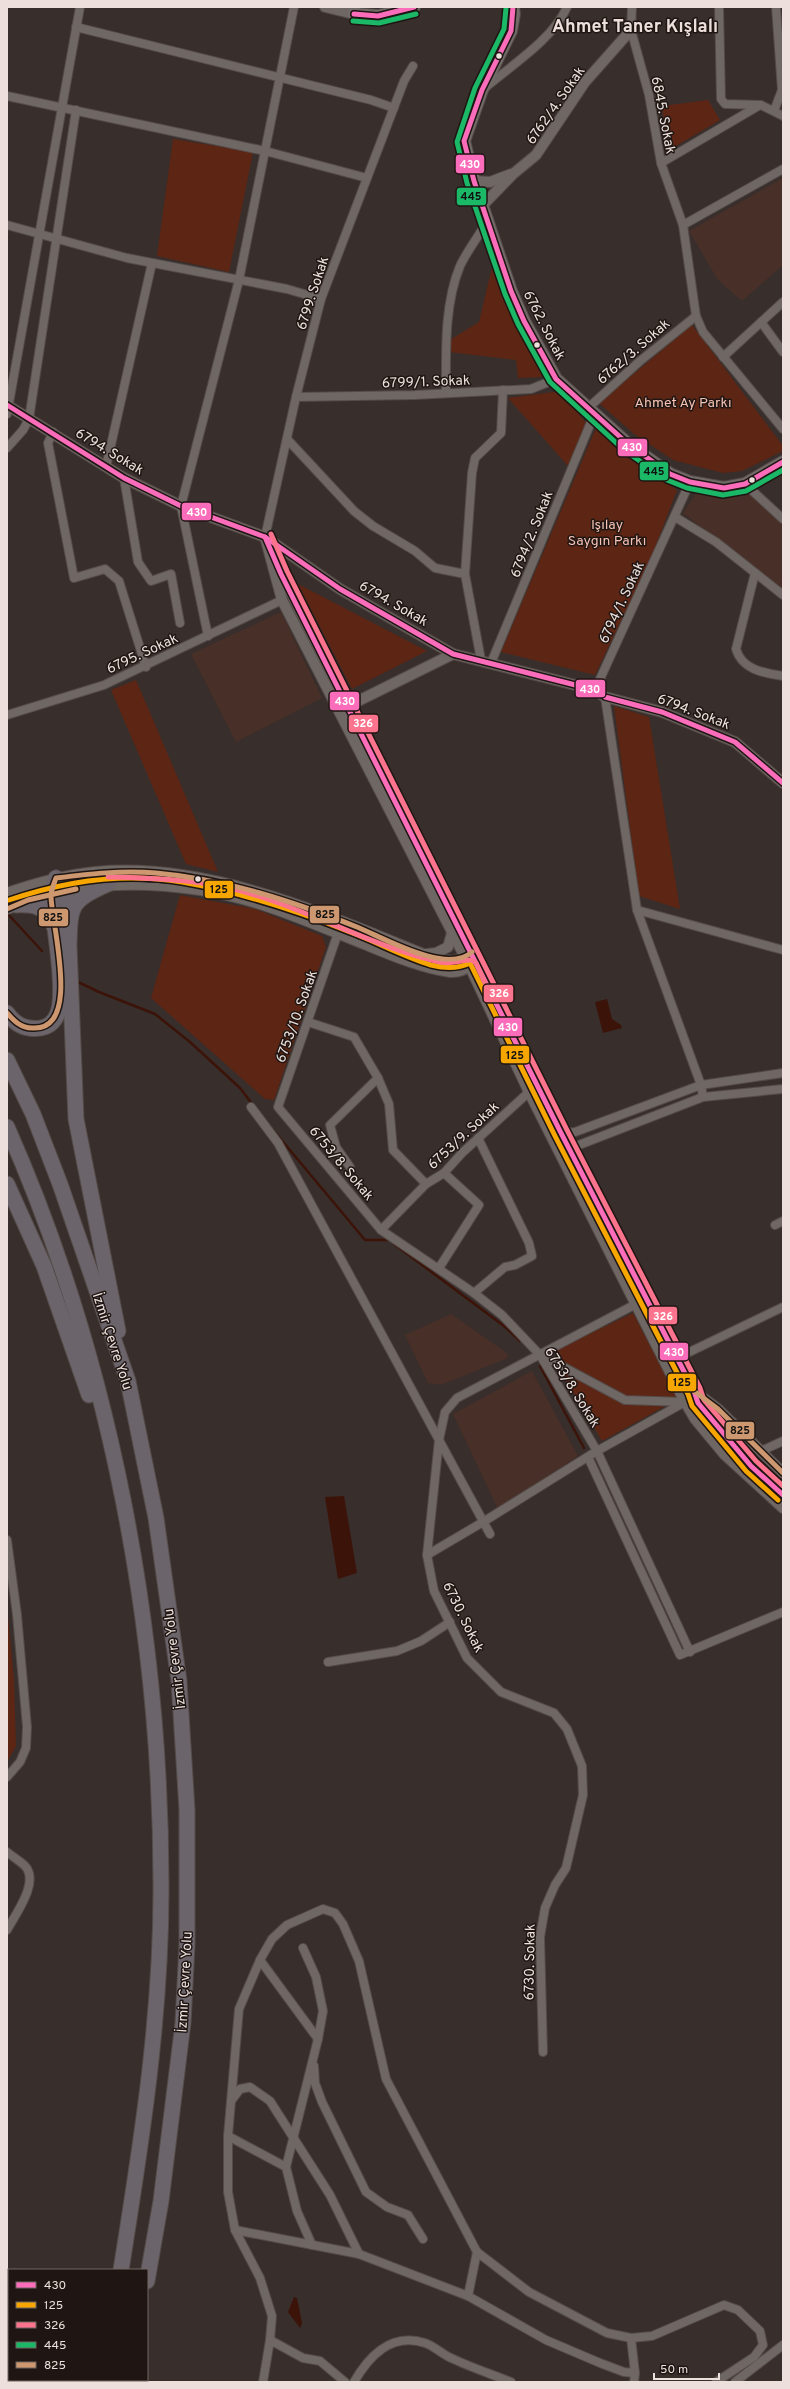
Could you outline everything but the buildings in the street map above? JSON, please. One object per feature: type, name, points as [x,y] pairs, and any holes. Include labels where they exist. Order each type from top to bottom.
[{"type":"highway","points":[[7,1013],[11,1018],[24,1027],[40,1030],[50,1024],[58,1015],[60,993],[56,929],[58,893],[56,878]]},
{"type":"highway","points":[[108,884],[83,895],[75,904],[70,918],[70,981],[76,1119],[128,1381]]},
{"type":"highway","points":[[58,893],[70,918]]},
{"type":"highway","points":[[10,898],[37,905],[46,910],[56,929]]},
{"type":"highway","name":"İzmir Çevre Yolu","points":[[7,1060],[33,1114],[60,1184],[128,1381],[156,1518],[179,1681],[187,1810],[187,1946],[183,2023],[161,2201],[148,2275]]},
{"type":"highway","name":"İzmir Çevre Yolu","points":[[7,1127],[30,1179],[85,1341],[119,1480],[146,1641],[159,1802],[161,1893],[148,2096],[121,2269]]},
{"type":"highway","points":[[7,1184],[44,1266],[119,1480]]},
{"type":"main road","points":[[354,10],[378,16],[414,7]]},
{"type":"main road","name":"6762. Sokak","points":[[513,7],[511,31],[482,90],[464,141],[482,206],[524,321],[556,378],[628,444],[670,474],[690,482],[724,488],[745,484],[783,462]]},
{"type":"street","points":[[8,408],[41,233],[80,7]]},
{"type":"street","points":[[208,636],[181,506],[239,280],[294,7]]},
{"type":"street","points":[[325,7],[354,10]]},
{"type":"street","points":[[482,90],[548,34],[563,16],[567,7]]},
{"type":"street","name":"6845. Sokak","points":[[632,7],[631,30],[648,94],[661,163],[684,225],[696,316],[703,332],[783,429]]},
{"type":"street","points":[[718,7],[721,99],[725,104],[761,105],[783,116]]},
{"type":"street","points":[[774,111],[782,90],[776,7]]},
{"type":"street","points":[[76,27],[370,100],[394,108]]},
{"type":"street","name":"6762/4. Sokak","points":[[482,206],[513,174],[536,155],[585,82],[631,30]]},
{"type":"street","name":"6799. Sokak","points":[[265,537],[286,439],[320,299],[394,108],[413,66]]},
{"type":"street","points":[[7,96],[265,151],[367,178]]},
{"type":"street","points":[[661,163],[761,105]]},
{"type":"street","points":[[7,448],[23,430],[29,419],[76,110]]},
{"type":"street","points":[[684,225],[783,169]]},
{"type":"street","name":"6762/4. Sokak","points":[[474,181],[490,182],[513,174]]},
{"type":"street","points":[[446,393],[448,326],[454,284],[461,265],[487,221]]},
{"type":"street","points":[[7,225],[152,263],[287,289],[320,299]]},
{"type":"street","points":[[106,467],[152,263]]},
{"type":"street","points":[[723,357],[783,302]]},
{"type":"street","name":"6762/3. Sokak","points":[[591,411],[640,361],[696,316]]},
{"type":"street","points":[[761,322],[783,352]]},
{"type":"street","name":"6799/1. Sokak","points":[[296,398],[531,389],[556,378]]},
{"type":"street","points":[[481,660],[466,574],[475,458],[501,433],[503,390]]},
{"type":"street","name":"6794. Sokak","points":[[8,408],[53,432],[124,478],[181,506],[265,537],[340,589],[453,654],[595,690],[606,697],[662,712],[735,742],[783,783]]},
{"type":"street","name":"6794/2. Sokak","points":[[491,663],[591,411]]},
{"type":"street","points":[[53,432],[48,443],[74,578],[105,569],[119,581],[146,667]]},
{"type":"street","points":[[286,439],[354,510],[373,526],[415,551],[435,568],[466,574]]},
{"type":"street","points":[[124,478],[138,562],[151,581],[171,574],[180,623]]},
{"type":"street","name":"6794/1. Sokak","points":[[595,690],[690,482]]},
{"type":"street","points":[[745,484],[783,519]]},
{"type":"street","points":[[674,517],[716,542],[783,595]]},
{"type":"street","points":[[265,537],[282,600],[452,932],[471,960],[478,985],[529,1092],[685,1402],[695,1419],[724,1454],[783,1508]]},
{"type":"street","points":[[265,537],[281,574],[348,706],[471,960],[694,1391],[698,1403],[726,1438],[783,1495]]},
{"type":"street","points":[[755,573],[739,636],[737,653],[738,658],[759,672],[783,676]]},
{"type":"street","name":"6795. Sokak","points":[[7,715],[104,685],[146,667],[282,600]]},
{"type":"street","points":[[348,706],[453,654]]},
{"type":"street","points":[[606,697],[637,910],[701,1085],[703,1097]]},
{"type":"street","points":[[10,898],[56,878],[96,872],[148,871],[205,879],[270,894],[424,954],[452,961],[471,960]]},
{"type":"street","points":[[10,898],[58,893],[108,884],[135,884],[201,890],[255,902],[394,956],[465,976],[478,985]]},
{"type":"street","points":[[637,910],[783,950]]},
{"type":"street","points":[[424,954],[436,953],[448,947],[452,932]]},
{"type":"street","name":"6753/10. Sokak","points":[[278,1107],[338,933]]},
{"type":"street","points":[[451,972],[471,960]]},
{"type":"street","points":[[308,1022],[354,1037],[378,1078],[389,1104],[393,1150],[426,1184]]},
{"type":"street","points":[[561,1133],[575,1132],[701,1085],[783,1073]]},
{"type":"street","points":[[350,1167],[336,1147],[330,1125],[378,1078]]},
{"type":"street","points":[[572,1154],[578,1145],[703,1097],[783,1089]]},
{"type":"street","name":"6753/9. Sokak","points":[[381,1230],[426,1184],[444,1173],[478,1138],[529,1092]]},
{"type":"street","points":[[251,1107],[278,1143],[490,1534]]},
{"type":"street","name":"6753/8. Sokak","points":[[278,1107],[381,1230],[439,1268],[502,1315],[540,1355],[597,1451],[690,1652]]},
{"type":"street","points":[[474,1293],[505,1267],[515,1265],[532,1256],[528,1243],[478,1138]]},
{"type":"street","points":[[439,1268],[479,1205],[444,1173]]},
{"type":"street","points":[[775,1224],[783,1221]]},
{"type":"street","name":"6730. Sokak","points":[[543,2052],[540,1937],[545,1908],[555,1885],[566,1868],[570,1852],[583,1795],[582,1766],[567,1728],[554,1713],[501,1692],[467,1658],[434,1591],[427,1555],[439,1440],[445,1412],[457,1398],[636,1304]]},
{"type":"street","points":[[677,1358],[783,1307]]},
{"type":"street","points":[[540,1355],[625,1400],[685,1402]]},
{"type":"street","points":[[694,1391],[718,1409],[783,1473]]},
{"type":"street","points":[[427,1555],[484,1522],[597,1451],[685,1402]]},
{"type":"street","points":[[761,1451],[783,1441]]},
{"type":"street","points":[[588,1457],[680,1655],[783,1612]]},
{"type":"street","points":[[7,1540],[27,1726],[26,1748],[20,1762],[7,1778]]},
{"type":"street","points":[[328,1662],[397,1651],[421,1641],[450,1622]]},
{"type":"street","points":[[7,1852],[26,1867],[29,1881],[27,1895],[7,1930]]},
{"type":"street","points":[[263,2382],[270,2340],[272,2316],[260,2278],[235,2230],[228,2192],[228,2136],[239,2010],[260,1960],[272,1939],[287,1925],[323,1909],[335,1913],[343,1924],[359,1961],[386,2079],[477,2252],[529,2292],[607,2333],[631,2338],[652,2336],[724,2305],[738,2310],[760,2331],[763,2345],[754,2357],[716,2382]]},
{"type":"street","points":[[303,1948],[316,1977],[323,2011],[318,2039],[286,2167],[297,2211],[312,2245]]},
{"type":"street","points":[[260,1960],[318,2039]]},
{"type":"street","points":[[313,2059],[315,2083],[322,2102],[366,2192],[387,2207],[408,2215],[424,2239]]},
{"type":"street","points":[[231,2102],[240,2089],[250,2087],[256,2089],[270,2101],[330,2195],[359,2254]]},
{"type":"street","points":[[228,2136],[286,2167]]},
{"type":"street","points":[[235,2230],[359,2254],[468,2296],[546,2340],[624,2372],[635,2373]]},
{"type":"street","points":[[468,2296],[477,2252]]},
{"type":"street","points":[[631,2338],[635,2373],[634,2382]]},
{"type":"street","points":[[270,2340],[303,2358],[320,2361],[345,2382]]},
{"type":"street","points":[[354,2382],[365,2363],[374,2353],[387,2346],[412,2340],[426,2343],[451,2358],[511,2382]]},
{"type":"street","points":[[735,2382],[783,2346]]},
{"type":"shaded area","points":[[783,178],[783,265],[742,301],[718,280],[689,231]]},
{"type":"shaded area","points":[[697,492],[755,493],[783,523],[783,591],[683,513]]},
{"type":"shaded area","points":[[281,612],[322,698],[236,742],[191,654]]},
{"type":"shaded area","points":[[607,999],[612,1019],[621,1025],[622,1028],[603,1033],[595,1002]]},
{"type":"shaded area","points":[[451,1314],[507,1353],[508,1358],[441,1385],[428,1383],[405,1335]]},
{"type":"shaded area","points":[[532,1371],[578,1456],[498,1509],[453,1414]]},
{"type":"shaded area","points":[[344,1496],[357,1573],[338,1579],[325,1497]]},
{"type":"shaded area","points":[[294,2297],[297,2298],[302,2323],[300,2328],[288,2312]]},
{"type":"green space","points":[[708,100],[720,120],[671,149],[666,137],[662,106]]},
{"type":"green space","points":[[173,139],[253,152],[229,272],[157,256]]},
{"type":"green space","points":[[493,263],[515,324],[540,367],[542,377],[518,378],[516,360],[449,352],[450,340],[479,322]]},
{"type":"green space","name":"Ahmet Ay Parkı","points":[[692,325],[783,446],[783,451],[742,471],[723,473],[673,460],[634,434],[599,403]]},
{"type":"green space","points":[[561,391],[586,423],[568,466],[508,398]]},
{"type":"green space","name":"Işılay Saygın Parkı","points":[[596,428],[620,452],[677,490],[651,558],[595,675],[501,652]]},
{"type":"green space","points":[[298,584],[427,651],[352,689]]},
{"type":"green space","points":[[136,680],[218,872],[186,864],[111,690]]},
{"type":"green space","points":[[614,706],[649,717],[680,909],[639,896]]},
{"type":"green space","points":[[180,895],[255,909],[322,936],[326,947],[274,1100],[265,1099],[151,998]]},
{"type":"green space","points":[[633,1313],[678,1399],[602,1441],[563,1375],[558,1349]]},
{"type":"green space","points":[[7,1605],[14,1680],[16,1746],[7,1762]]},
{"type":"waterway","points":[[7,913],[42,951]]},
{"type":"waterway","points":[[76,981],[99,992],[155,1014],[190,1042],[240,1088],[253,1105]]},
{"type":"waterway","points":[[274,1131],[365,1240],[390,1240]]},
{"type":"waterway","points":[[394,1244],[504,1326],[520,1341]]},
{"type":"waterway","points":[[540,1366],[584,1448]]},
{"type":"transit line","name":"430","points":[[354,14],[378,16],[414,7]]},
{"type":"transit line","name":"430","points":[[513,7],[511,31],[482,90],[464,141],[474,181],[511,291],[524,321],[556,379],[628,444],[670,474],[690,482],[724,488],[745,484],[783,462]]},
{"type":"transit line","name":"445","points":[[506,8],[504,29],[475,88],[457,142],[467,183],[505,294],[518,324],[550,382],[624,450],[667,480],[687,488],[723,495],[746,491],[783,470]]},
{"type":"transit line","name":"445","points":[[353,21],[379,23],[416,14]]},
{"type":"transit line","name":"430","points":[[7,405],[124,478],[181,506],[265,537],[340,589],[453,654],[595,690],[605,697],[662,712],[735,742],[783,783]]},
{"type":"transit line","name":"326","points":[[271,534],[287,571],[567,1130],[700,1388],[704,1400],[756,1461],[783,1486]]},
{"type":"transit line","name":"430","points":[[265,537],[281,574],[561,1133],[694,1391],[698,1403],[751,1466],[783,1495]]},
{"type":"transit line","name":"825","points":[[7,1013],[15,1021],[28,1028],[47,1025],[56,1013],[60,995],[61,974],[51,896],[56,878],[131,872],[156,873],[207,880],[258,892],[308,908],[357,927],[399,946],[432,957],[447,959],[461,958],[472,952]]},
{"type":"transit line","name":"326","points":[[108,877],[184,881],[221,886],[281,904],[371,940],[417,956],[445,963],[472,960],[476,963],[490,994]]},
{"type":"transit line","name":"125","points":[[9,900],[51,888],[94,880],[138,878],[182,882],[246,896],[288,909],[431,965],[450,967],[470,963],[555,1136],[688,1394],[692,1406],[746,1471],[778,1500]]},
{"type":"transit line","name":"825","points":[[7,909],[28,900],[76,889]]},
{"type":"transit line","name":"825","points":[[694,1391],[718,1409],[783,1473]]},
{"type":"district","name":"Ahmet Taner Kışlalı","points":[[635,26]]}]
